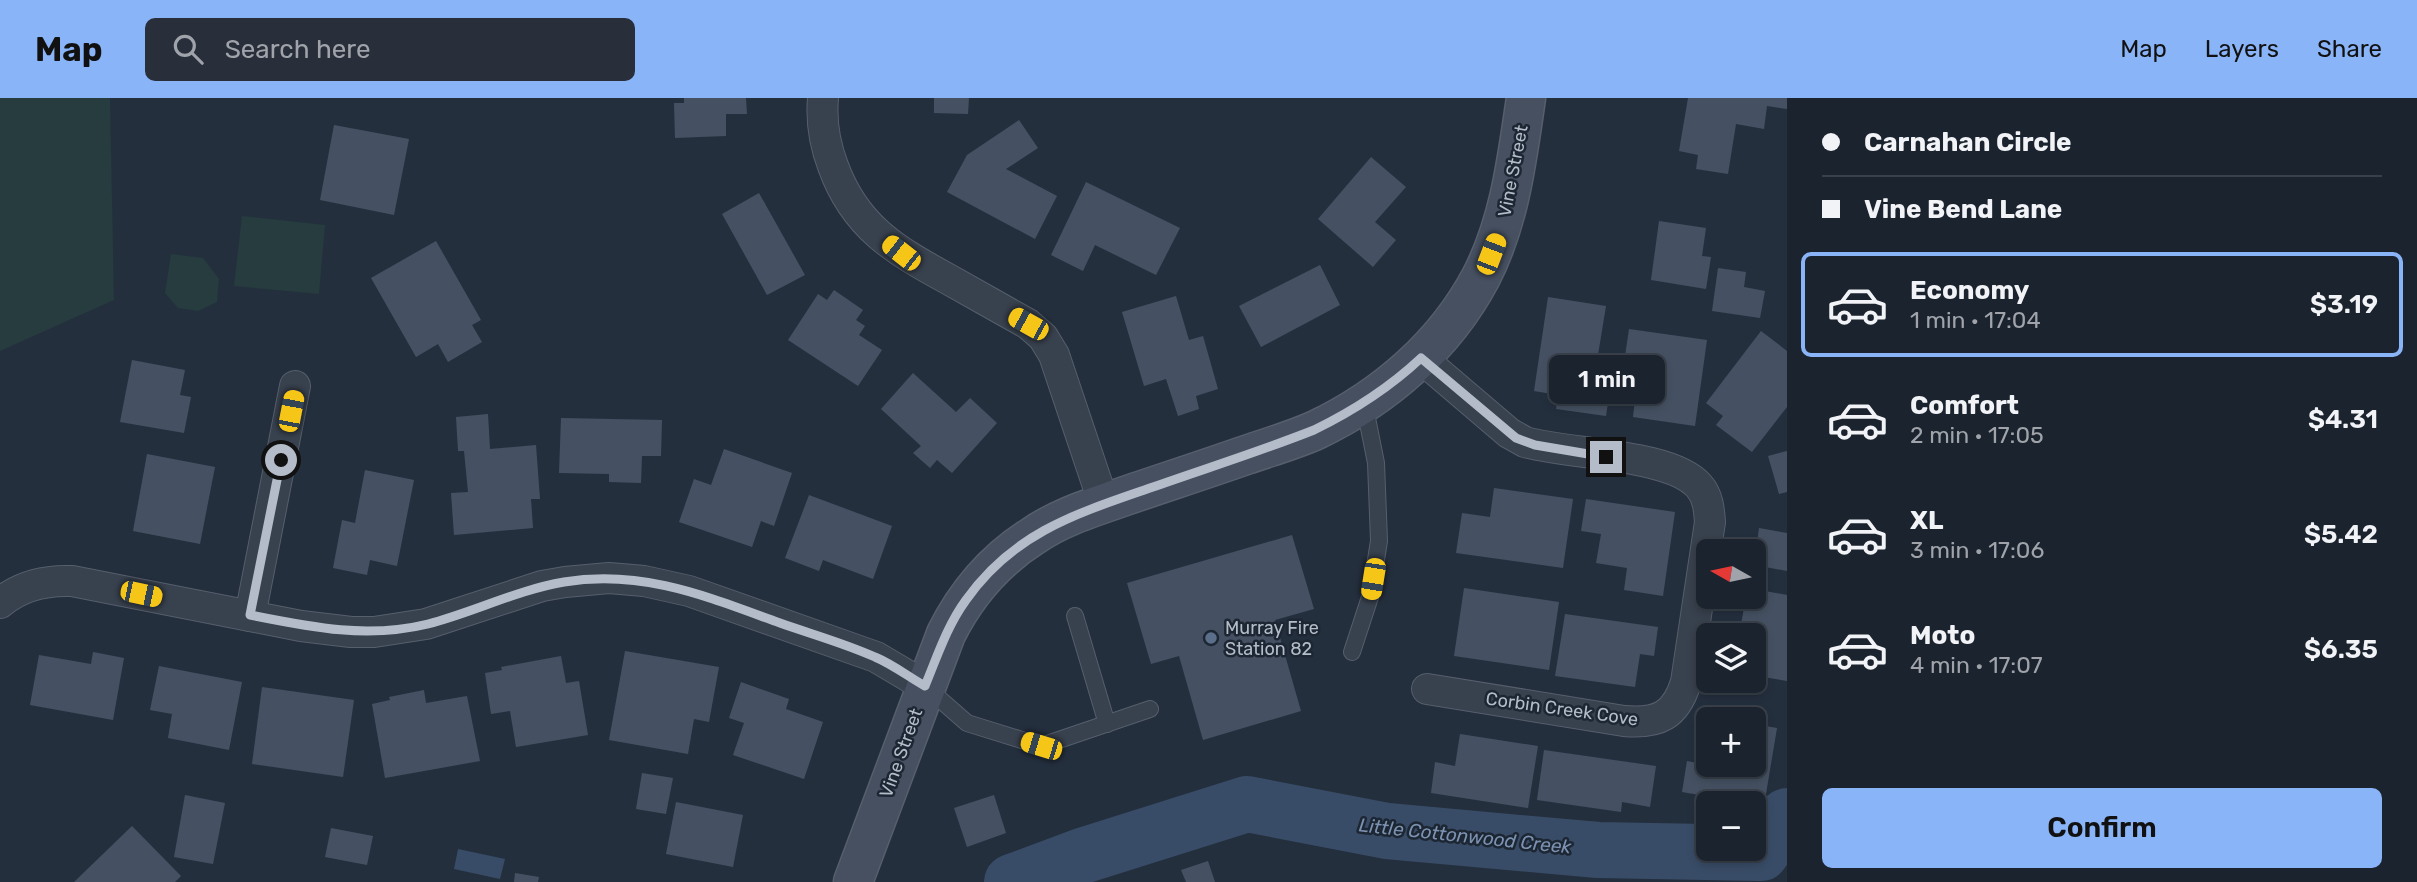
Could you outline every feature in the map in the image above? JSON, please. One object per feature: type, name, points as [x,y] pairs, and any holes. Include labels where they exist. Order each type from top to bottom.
[{"type":"street","points":[[823,98],[823,129],[829,154],[849,200],[864,220],[901,253],[1028,324],[1043,337],[1054,355],[1104,503]]},
{"type":"street","name":"Vine Street","points":[[853,882],[925,686],[955,617],[989,572],[1034,535],[1051,525],[1104,503],[1290,440],[1326,425],[1401,377],[1455,318],[1481,277],[1502,227],[1510,196],[1526,98]]},
{"type":"street","name":"Corbin Creek Cove","points":[[1421,358],[1516,438],[1535,445],[1666,467],[1699,485],[1706,496],[1709,509],[1709,534],[1686,682],[1679,701],[1667,715],[1645,722],[1625,721],[1427,690]]},
{"type":"street","points":[[250,615],[295,386]]},
{"type":"street","points":[[0,603],[17,591],[31,586],[72,581],[326,630],[374,632],[426,624],[542,586],[609,578],[644,581],[689,591],[877,657],[925,686]]},
{"type":"lane","points":[[1352,652],[1370,597],[1379,541],[1376,463],[1364,403]]},
{"type":"lane","points":[[1075,616],[1107,724]]},
{"type":"lane","points":[[925,686],[967,723],[1041,746],[1150,709]]},
{"type":"green space","points":[[0,98],[110,98],[114,300],[0,351]]},
{"type":"green space","points":[[242,216],[325,225],[319,294],[234,286]]},
{"type":"green space","points":[[171,254],[203,258],[219,279],[217,302],[198,311],[178,308],[165,293]]},
{"type":"water","points":[[458,849],[505,859],[500,879],[454,869]]},
{"type":"building","points":[[684,98],[746,98],[747,114],[726,114],[726,136],[675,138],[674,103],[684,103]]},
{"type":"building","points":[[934,98],[969,98],[968,114],[934,113]]},
{"type":"building","points":[[1688,98],[1787,98],[1787,109],[1767,106],[1764,129],[1736,124],[1728,174],[1696,169],[1698,155],[1679,151]]},
{"type":"building","points":[[1019,120],[1038,148],[1006,169],[1057,196],[1035,239],[947,192],[967,155]]},
{"type":"building","points":[[334,125],[409,139],[394,215],[320,200]]},
{"type":"building","points":[[1371,157],[1406,187],[1375,222],[1396,240],[1373,267],[1318,219]]},
{"type":"building","points":[[1086,182],[1180,228],[1156,275],[1095,245],[1083,271],[1051,255]]},
{"type":"building","points":[[759,193],[805,275],[767,295],[722,214]]},
{"type":"building","points":[[1659,221],[1706,228],[1702,256],[1711,257],[1706,289],[1651,280]]},
{"type":"building","points":[[436,241],[481,320],[472,325],[482,342],[448,362],[438,344],[416,357],[371,278]]},
{"type":"building","points":[[1320,265],[1340,305],[1261,347],[1239,306]]},
{"type":"building","points":[[1718,268],[1746,272],[1744,287],[1765,291],[1760,318],[1712,311]]},
{"type":"building","points":[[834,290],[863,310],[856,320],[865,326],[859,335],[882,350],[858,386],[788,340],[818,294],[827,300]]},
{"type":"building","points":[[1176,296],[1189,340],[1203,336],[1218,389],[1196,396],[1199,409],[1178,416],[1166,379],[1144,386],[1122,312]]},
{"type":"building","points":[[1548,297],[1606,306],[1597,361],[1614,364],[1606,416],[1556,409],[1558,395],[1534,391]]},
{"type":"building","points":[[1629,329],[1707,340],[1695,426],[1633,417],[1635,399],[1619,397]]},
{"type":"building","points":[[1761,331],[1787,351],[1787,407],[1752,452],[1716,425],[1723,416],[1706,403]]},
{"type":"building","points":[[132,360],[185,370],[180,395],[191,397],[184,433],[120,422]]},
{"type":"building","points":[[913,373],[956,412],[970,398],[997,423],[952,473],[937,460],[930,468],[913,453],[921,446],[881,409]]},
{"type":"building","points":[[488,414],[490,449],[536,445],[540,499],[531,499],[533,528],[454,535],[451,493],[468,492],[464,451],[458,451],[456,417]]},
{"type":"building","points":[[561,418],[662,420],[661,456],[642,456],[641,483],[609,482],[609,474],[559,473]]},
{"type":"building","points":[[724,449],[792,473],[774,526],[761,521],[752,547],[679,522],[694,479],[711,485]]},
{"type":"building","points":[[1787,451],[1787,492],[1779,494],[1768,456]]},
{"type":"building","points":[[147,454],[215,467],[200,544],[133,531]]},
{"type":"building","points":[[365,470],[414,480],[397,566],[370,560],[367,575],[333,568],[342,520],[355,523]]},
{"type":"building","points":[[1494,488],[1573,499],[1563,568],[1456,553],[1462,513],[1490,517]]},
{"type":"building","points":[[809,495],[892,526],[873,579],[823,560],[819,571],[785,558]]},
{"type":"building","points":[[1586,499],[1675,512],[1663,596],[1624,590],[1627,568],[1596,563],[1601,534],[1581,531]]},
{"type":"building","points":[[1759,528],[1787,533],[1787,571],[1766,567],[1766,539],[1758,539]]},
{"type":"building","name":"Murray Fire Station 82","points":[[1292,535],[1314,609],[1275,620],[1301,711],[1203,740],[1179,656],[1151,664],[1127,583]]},
{"type":"building","points":[[1464,588],[1559,602],[1549,670],[1454,656]]},
{"type":"building","points":[[1766,591],[1787,595],[1787,681],[1766,678],[1766,623],[1741,623],[1744,609],[1766,609]]},
{"type":"building","points":[[1565,614],[1658,627],[1654,656],[1640,654],[1635,687],[1555,676]]},
{"type":"building","points":[[625,651],[719,667],[709,722],[694,719],[688,754],[609,740]]},
{"type":"building","points":[[93,652],[124,658],[113,720],[30,705],[39,655],[91,664]]},
{"type":"building","points":[[561,656],[566,683],[579,681],[588,735],[516,747],[510,711],[491,714],[485,673],[502,670],[501,667]]},
{"type":"building","points":[[159,666],[242,682],[229,750],[168,738],[172,714],[150,710]]},
{"type":"building","points":[[741,682],[789,699],[786,709],[823,722],[804,779],[733,755],[744,723],[729,718]]},
{"type":"building","points":[[262,687],[354,700],[343,777],[252,764]]},
{"type":"building","points":[[424,690],[426,703],[467,696],[480,761],[385,778],[372,704],[390,700],[389,697]]},
{"type":"building","points":[[1766,726],[1777,728],[1766,794],[1766,791],[1696,791],[1696,794],[1682,792],[1687,761],[1696,763],[1696,777],[1766,777]]},
{"type":"building","points":[[1460,734],[1538,746],[1528,808],[1431,793],[1435,762],[1455,766]]},
{"type":"building","points":[[1544,750],[1656,766],[1650,807],[1622,802],[1621,812],[1537,800]]},
{"type":"building","points":[[642,773],[673,778],[666,814],[636,809]]},
{"type":"building","points":[[185,795],[225,803],[213,864],[174,857]]},
{"type":"building","points":[[994,795],[1006,833],[967,847],[954,808]]},
{"type":"building","points":[[676,802],[743,815],[733,867],[666,854]]},
{"type":"building","points":[[132,826],[181,876],[175,882],[74,882]]},
{"type":"building","points":[[331,828],[373,836],[367,865],[325,857]]},
{"type":"building","points":[[1208,861],[1215,882],[1186,882],[1181,870]]},
{"type":"building","points":[[515,873],[539,877],[538,882],[514,882]]},
{"type":"waterway","name":"Little Cottonwood Creek","points":[[1012,882],[1082,856],[1247,804],[1387,831],[1598,850],[1761,853],[1787,816]]},
{"type":"place","name":"Murray Fire Station 82","points":[[1211,638]]},
{"type":"route","points":[[281,460],[250,615],[326,630],[374,632],[426,624],[542,586],[609,578],[644,581],[675,586],[877,657],[925,686],[946,634],[965,601],[989,572],[1034,535],[1104,503],[1314,430],[1338,419],[1383,391],[1421,358],[1516,438],[1535,445],[1606,457]]}]
